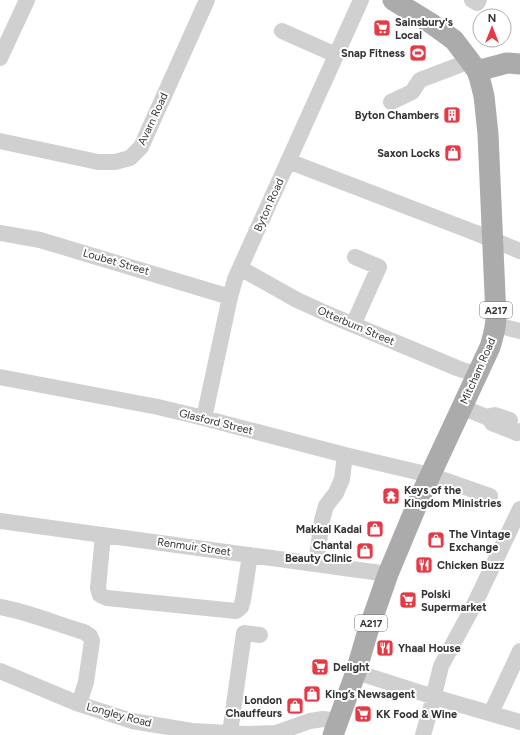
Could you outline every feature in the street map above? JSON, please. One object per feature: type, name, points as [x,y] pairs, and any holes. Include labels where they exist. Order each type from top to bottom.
[{"type":"main road","name":"Mitcham Road","points":[[335,728],[356,672],[367,634],[388,574],[421,495],[490,347],[496,325],[493,240],[486,107],[484,96],[473,66],[454,40],[432,24],[393,0]]},
{"type":"main road","points":[[473,66],[507,63],[520,64]]},
{"type":"street","points":[[0,58],[27,0]]},
{"type":"street","name":"Avarn Road","points":[[0,141],[98,162],[115,162],[130,158],[141,147],[207,0]]},
{"type":"street","name":"Byton Road","points":[[204,418],[235,279],[361,0]]},
{"type":"street","points":[[472,0],[477,3],[479,0]]},
{"type":"street","points":[[282,31],[336,55]]},
{"type":"street","points":[[391,102],[412,92],[420,80],[473,66]]},
{"type":"street","points":[[288,161],[520,251]]},
{"type":"street","name":"Loubet Street","points":[[0,233],[40,240],[230,297]]},
{"type":"street","points":[[353,325],[379,267],[355,257]]},
{"type":"street","name":"Otterburn Street","points":[[240,268],[297,300],[353,325],[477,376]]},
{"type":"street","points":[[496,325],[520,331]]},
{"type":"street","name":"Glasford Street","points":[[0,377],[158,407],[204,418],[345,455],[430,475],[490,496]]},
{"type":"street","points":[[462,407],[486,416],[495,415],[515,425]]},
{"type":"street","points":[[316,564],[322,520],[326,506],[336,493],[342,479],[345,455]]},
{"type":"street","points":[[423,735],[441,666],[474,605],[520,509]]},
{"type":"street","name":"Renmuir Street","points":[[0,521],[388,574]]},
{"type":"street","points":[[103,535],[98,588],[100,595],[107,598],[236,611],[240,607],[243,600],[250,555]]},
{"type":"street","points":[[0,607],[84,632],[90,636],[92,641],[86,682],[79,704]]},
{"type":"street","points":[[230,733],[244,633],[260,635]]},
{"type":"street","points":[[491,713],[520,651]]},
{"type":"street","name":"Longley Road","points":[[0,671],[79,704],[132,720],[192,731],[248,734],[276,733],[310,721],[323,719],[335,728]]},
{"type":"street","points":[[356,672],[520,722]]},
{"type":"place","name":"Sainsbury's Local","points":[[382,28]]},
{"type":"place","name":"Snap Fitness","points":[[418,53]]},
{"type":"place","name":"Byton Chambers","points":[[452,115]]},
{"type":"place","name":"Saxon Locks","points":[[453,153]]},
{"type":"place","name":"Keys of the Kingdom Ministries","points":[[391,496]]},
{"type":"place","name":"Makkal Kadai","points":[[375,529]]},
{"type":"place","name":"The Vintage Exchange","points":[[436,540]]},
{"type":"place","name":"Chantal Beauty Clinic","points":[[365,551]]},
{"type":"place","name":"Chicken Buzz","points":[[424,565]]},
{"type":"place","name":"Polski Supermarket","points":[[408,600]]},
{"type":"place","name":"Yhaal House","points":[[385,648]]},
{"type":"place","name":"Delight","points":[[320,667]]},
{"type":"place","name":"King’s Newsagent","points":[[312,694]]},
{"type":"place","name":"London Chauffeurs","points":[[295,706]]},
{"type":"place","name":"KK Food & Wine","points":[[363,714]]}]
